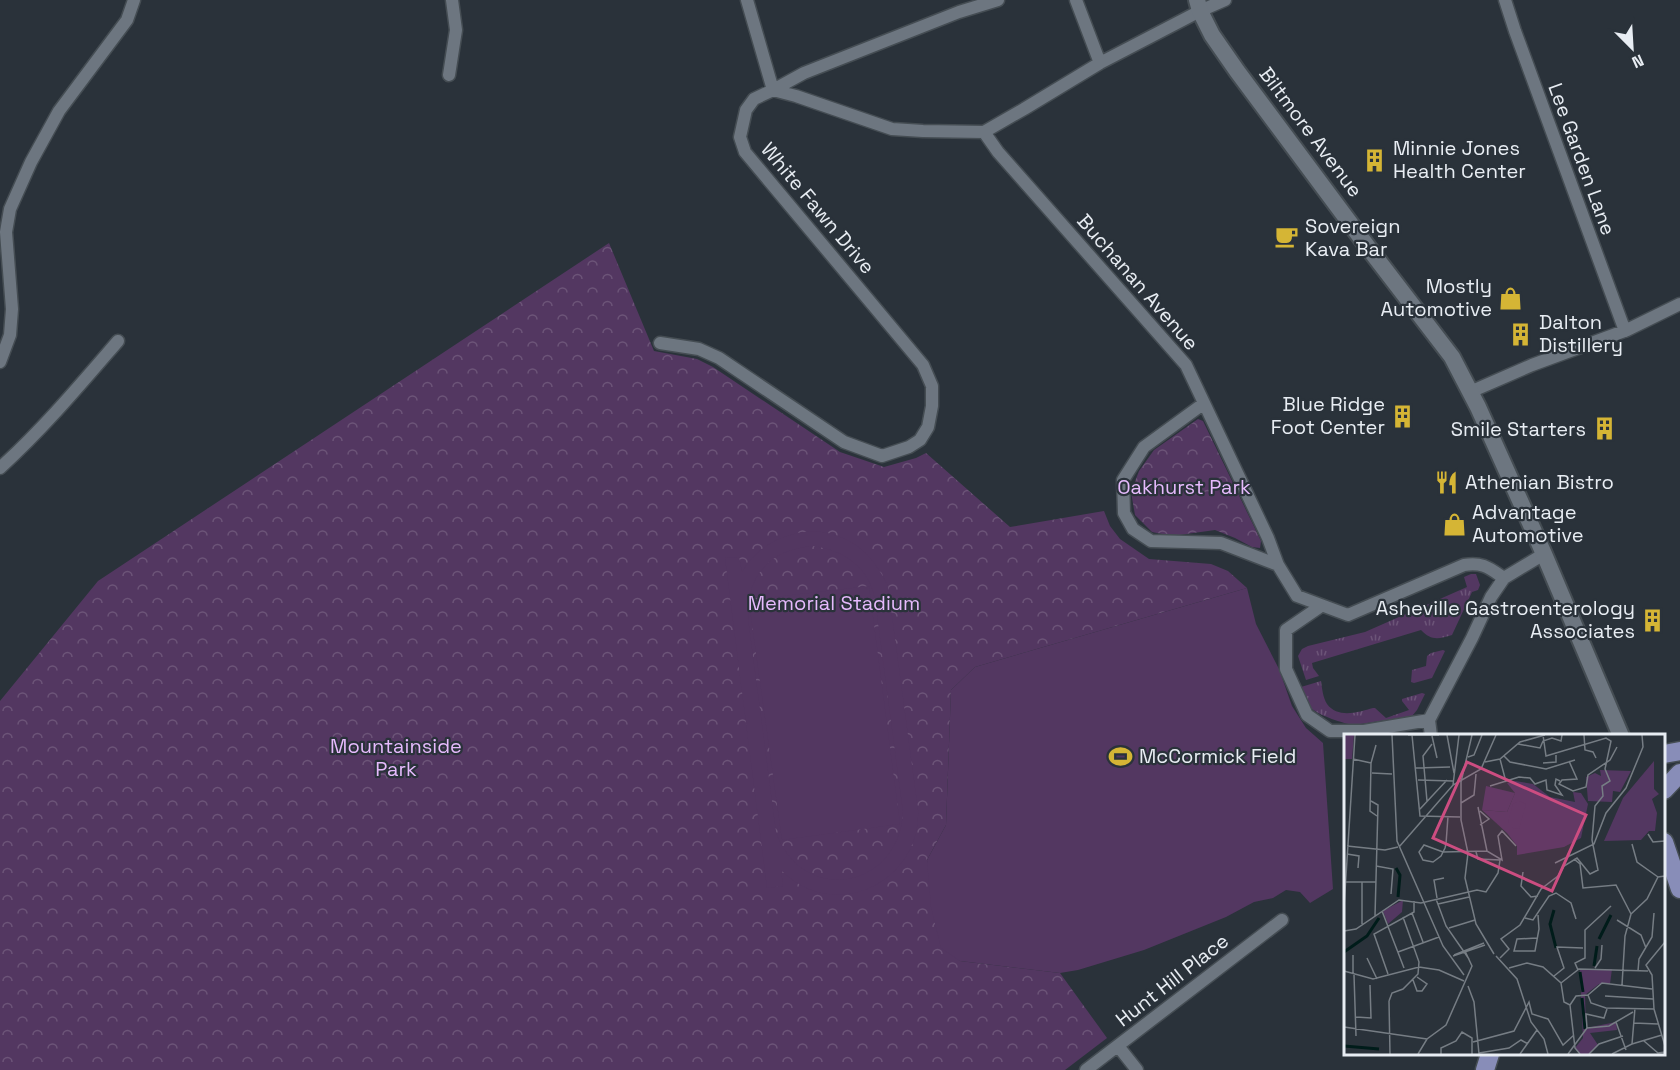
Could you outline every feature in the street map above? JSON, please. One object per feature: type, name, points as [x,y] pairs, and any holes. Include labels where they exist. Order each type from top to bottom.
[{"type":"main road","name":"Biltmore Avenue","points":[[1198,5],[1212,35],[1237,71],[1452,357],[1544,554],[1621,734]]},
{"type":"main road","points":[[1665,754],[1680,752]]},
{"type":"main road","points":[[1665,789],[1680,773]]},
{"type":"main road","points":[[1665,845],[1680,887]]},
{"type":"main road","points":[[1665,869],[1680,887]]},
{"type":"main road","points":[[1485,1070],[1489,1055]]},
{"type":"street","points":[[0,362],[9,335],[12,309],[6,232],[10,209],[31,162],[59,111],[127,20],[134,0]]},
{"type":"street","points":[[449,75],[456,30],[452,0]]},
{"type":"street","points":[[747,0],[773,90],[892,129],[984,132],[1198,5],[1225,0]]},
{"type":"street","name":"White Fawn Drive","points":[[660,343],[699,349],[719,358],[844,442],[882,456],[909,447],[920,440],[928,427],[932,406],[932,386],[923,365],[745,152],[740,137],[746,110],[754,99],[804,73],[959,12],[998,0]]},
{"type":"street","points":[[1076,0],[1100,63]]},
{"type":"street","name":"Lee Garden Lane","points":[[1505,0],[1625,331]]},
{"type":"street","name":"Buchanan Avenue","points":[[984,132],[998,152],[1186,365],[1268,538],[1278,565],[1298,596],[1348,615],[1464,565],[1474,563],[1484,565],[1504,578]]},
{"type":"street","points":[[1470,392],[1532,364],[1625,331],[1680,304]]},
{"type":"street","points":[[0,468],[61,407],[118,341]]},
{"type":"street","points":[[1203,404],[1144,447],[1123,480],[1124,513],[1133,529],[1151,542],[1221,543],[1278,565]]},
{"type":"street","points":[[1431,734],[1429,720],[1491,597],[1504,578],[1544,554]]},
{"type":"street","points":[[1321,606],[1286,630],[1286,669],[1307,715],[1330,731],[1364,731],[1429,720]]},
{"type":"street","name":"Hunt Hill Place","points":[[1086,1070],[1282,920]]},
{"type":"street","points":[[1118,1046],[1137,1070]]},
{"type":"green space","name":"Mountainside Park","points":[[609,243],[654,351],[697,359],[713,367],[840,452],[884,467],[926,453],[1010,527],[1104,511],[1110,526],[1120,539],[1149,559],[1211,564],[1228,571],[1247,588],[975,667],[951,690],[946,825],[927,860],[960,961],[1060,973],[1107,1038],[1065,1070],[0,1070],[0,701],[98,581]]},
{"type":"green space","name":"Oakhurst Park","points":[[1198,419],[1203,421],[1261,541],[1260,548],[1252,547],[1215,530],[1172,536],[1152,532],[1135,515],[1131,492],[1139,471],[1154,450]]},
{"type":"green space","name":"Memorial Stadium","points":[[813,531],[838,536],[859,547],[875,564],[888,586],[918,810],[915,836],[905,858],[890,875],[870,888],[848,894],[825,894],[802,886],[781,870],[783,886],[767,888],[725,558],[739,557],[742,572],[755,555],[772,542],[802,532]],"holes":[[[813,546],[824,548],[854,562],[868,579],[872,589],[903,812],[897,838],[885,858],[868,872],[848,879],[827,879],[806,871],[789,856],[776,832],[748,618],[749,603],[782,840],[900,824],[869,586],[749,600],[757,577],[770,561],[779,555],[801,548]]]},
{"type":"green space","points":[[1476,574],[1480,585],[1478,590],[1472,592],[1452,635],[1435,638],[1421,630],[1312,663],[1319,676],[1306,680],[1298,656],[1302,649],[1365,632],[1467,587],[1464,577]]},
{"type":"green space","name":"McCormick Field","points":[[1247,588],[1256,624],[1279,669],[1292,706],[1306,728],[1323,743],[1333,889],[1310,903],[1300,892],[1286,890],[1273,898],[1254,902],[1226,917],[1144,950],[1078,970],[1060,973],[960,961],[941,948],[931,907],[927,860],[946,825],[951,690],[975,667]]},
{"type":"green space","points":[[1445,651],[1432,678],[1411,682],[1412,670],[1426,666],[1427,656]]},
{"type":"green space","points":[[1321,681],[1327,704],[1337,712],[1343,713],[1375,708],[1386,718],[1409,710],[1402,699],[1425,694],[1412,716],[1354,725],[1326,717],[1310,707],[1301,687]]},
{"type":"place","name":"Minnie Jones Health Center","points":[[1375,160]]},
{"type":"place","name":"Sovereign Kava Bar","points":[[1287,237]]},
{"type":"place","name":"Mostly Automotive","points":[[1510,298]]},
{"type":"place","name":"Dalton Distillery","points":[[1521,334]]},
{"type":"place","name":"Blue Ridge Foot Center","points":[[1403,416]]},
{"type":"place","name":"Smile Starters","points":[[1604,429]]},
{"type":"place","name":"Athenian Bistro","points":[[1447,482]]},
{"type":"place","name":"Advantage Automotive","points":[[1454,524]]},
{"type":"place","name":"Asheville Gastroenterology Associates","points":[[1653,620]]},
{"type":"place","name":"McCormick Field","points":[[1121,756]]}]
